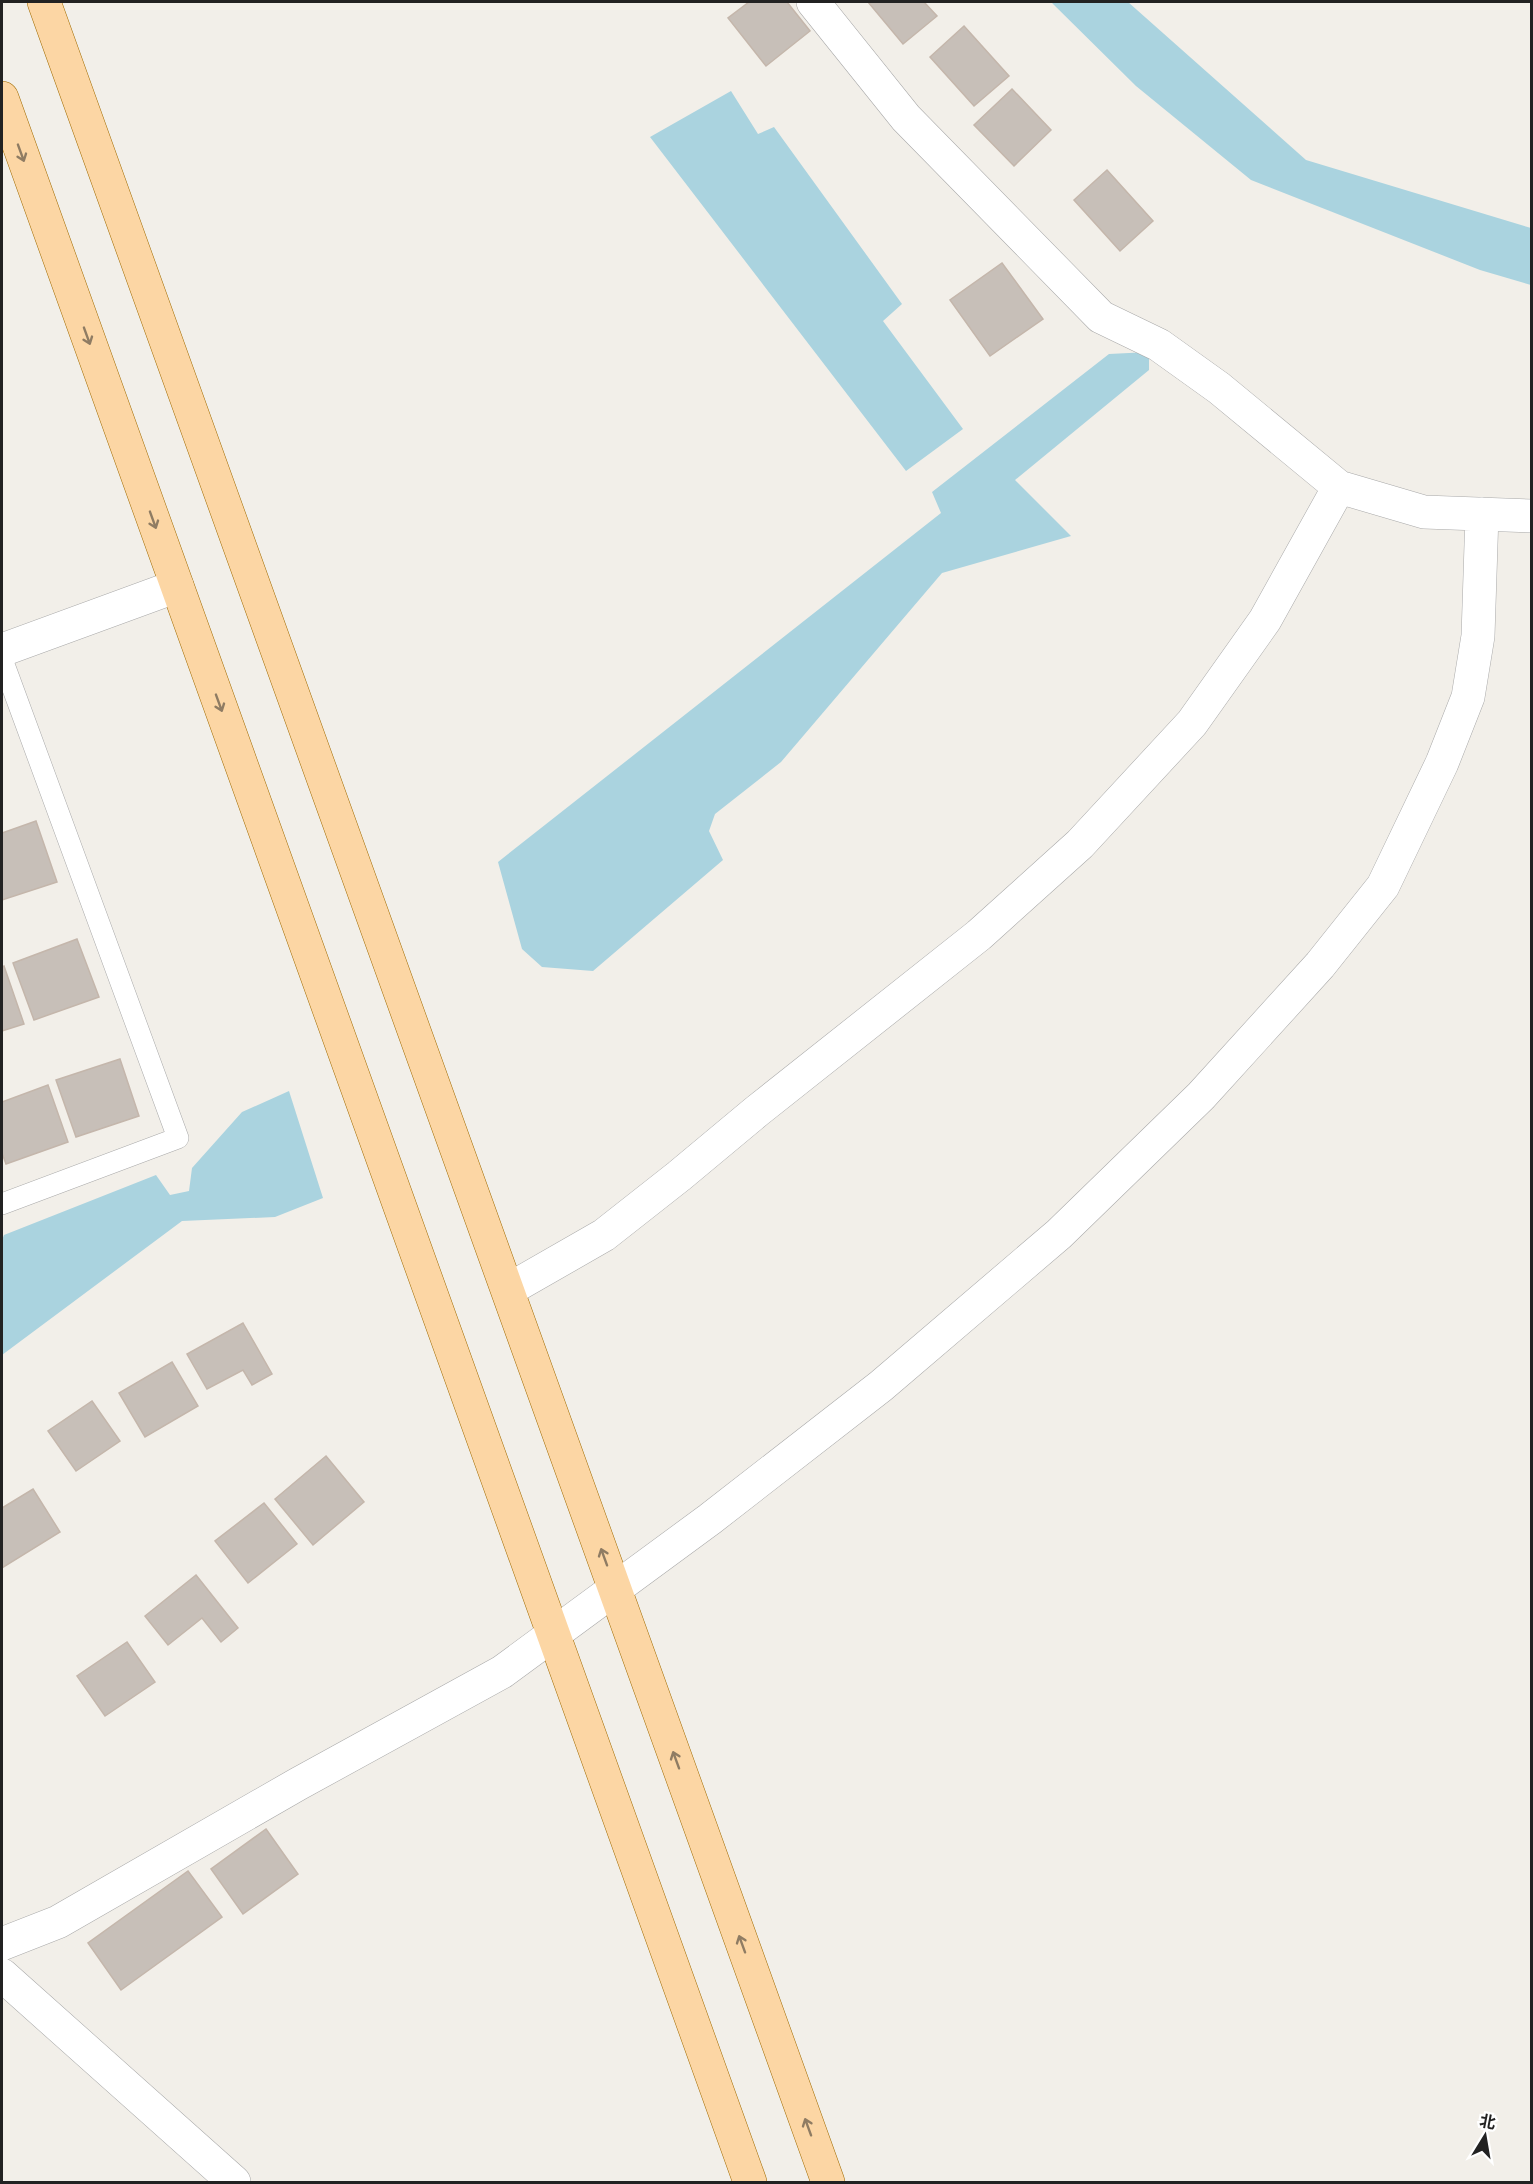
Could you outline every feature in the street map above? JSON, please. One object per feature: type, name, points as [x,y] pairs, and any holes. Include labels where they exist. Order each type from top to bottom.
[{"type":"main road","points":[[44,2],[828,2182]]},
{"type":"main road","points":[[2,98],[750,2182]]},
{"type":"street","points":[[813,2],[906,118],[1101,317],[1167,351],[1219,388],[1340,487],[1424,512],[1532,516]]},
{"type":"street","points":[[508,1290],[604,1235],[629,1216],[979,935],[1080,844],[1192,723],[1266,620],[1340,487]]},
{"type":"street","points":[[2,1944],[58,1922],[298,1784],[502,1672],[710,1519],[881,1386],[1059,1234],[1202,1096],[1327,957],[1383,886],[1442,763],[1468,697],[1478,636],[1482,514]]},
{"type":"street","points":[[2,650],[177,586]]},
{"type":"street","points":[[2,1975],[234,2182]]},
{"type":"lane","points":[[2,659],[178,1138],[2,1204]]},
{"type":"water","points":[[1051,2],[1128,2],[1306,160],[1531,228],[1531,285],[1480,270],[1251,180],[1136,86]]},
{"type":"water","points":[[731,91],[758,134],[774,127],[902,304],[883,321],[963,429],[906,471],[650,137]]},
{"type":"water","points":[[1149,352],[1149,370],[1015,480],[1071,536],[942,573],[781,762],[715,814],[709,831],[723,860],[593,971],[542,967],[522,949],[498,862],[941,513],[932,492],[1109,354]]},
{"type":"water","points":[[289,1091],[323,1198],[275,1217],[182,1221],[2,1355],[2,1240],[4,1235],[156,1175],[170,1195],[189,1191],[192,1168],[242,1112]]},
{"type":"building","points":[[749,2],[787,2],[810,31],[766,66],[728,18]]},
{"type":"building","points":[[868,2],[924,2],[937,16],[903,44]]},
{"type":"building","points":[[964,26],[1009,76],[974,106],[930,57]]},
{"type":"building","points":[[1012,89],[1051,130],[1014,166],[974,125]]},
{"type":"building","points":[[1107,170],[1153,221],[1120,251],[1074,200]]},
{"type":"building","points":[[1002,263],[1043,319],[990,356],[950,300]]},
{"type":"building","points":[[36,821],[57,882],[2,900],[2,833]]},
{"type":"building","points":[[77,939],[99,997],[34,1020],[13,963]]},
{"type":"building","points":[[4,966],[24,1024],[2,1031],[2,967]]},
{"type":"building","points":[[120,1059],[139,1116],[76,1137],[56,1080]]},
{"type":"building","points":[[48,1085],[68,1142],[6,1164],[2,1153],[2,1102]]},
{"type":"building","points":[[243,1323],[272,1374],[252,1385],[243,1370],[207,1389],[187,1354]]},
{"type":"building","points":[[172,1362],[198,1406],[145,1437],[119,1393]]},
{"type":"building","points":[[92,1401],[120,1441],[76,1471],[48,1431]]},
{"type":"building","points":[[326,1456],[364,1502],[313,1545],[275,1499]]},
{"type":"building","points":[[33,1489],[60,1532],[2,1568],[2,1508]]},
{"type":"building","points":[[264,1503],[297,1544],[248,1583],[215,1541]]},
{"type":"building","points":[[196,1575],[238,1628],[221,1642],[202,1618],[168,1645],[145,1616]]},
{"type":"building","points":[[127,1642],[155,1682],[105,1716],[77,1676]]},
{"type":"building","points":[[266,1829],[298,1874],[243,1914],[211,1869]]},
{"type":"building","points":[[188,1871],[222,1917],[121,1990],[88,1943]]}]
